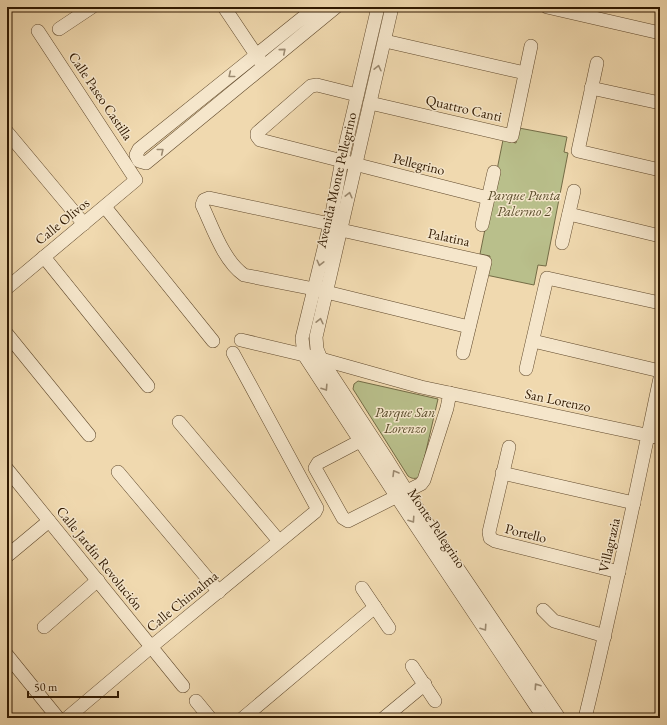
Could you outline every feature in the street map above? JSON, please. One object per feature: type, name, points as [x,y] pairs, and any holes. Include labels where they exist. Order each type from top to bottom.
[{"type":"street","points":[[59,29],[92,7]]},
{"type":"street","points":[[224,7],[255,55],[264,66]]},
{"type":"street","points":[[316,7],[139,149],[136,155],[139,161],[146,163],[336,7]]},
{"type":"street","name":"Avenida Monte Pellegrino","points":[[321,359],[317,349],[316,337],[327,292],[342,160],[378,7]]},
{"type":"street","name":"Avenida Monte Pellegrino","points":[[304,355],[302,338],[314,289],[357,164],[392,7]]},
{"type":"street","points":[[547,7],[660,33]]},
{"type":"street","name":"Calle Paseo Castilla","points":[[38,31],[136,180]]},
{"type":"street","points":[[384,41],[525,73]]},
{"type":"street","name":"Quattro Canti","points":[[370,103],[512,136],[531,46]]},
{"type":"street","points":[[597,63],[578,151],[660,170]]},
{"type":"street","name":"Pellegrino","points":[[357,95],[317,85],[311,86],[257,133],[257,136],[260,140],[488,198]]},
{"type":"street","points":[[591,88],[660,103]]},
{"type":"street","points":[[7,132],[84,224]]},
{"type":"street","points":[[482,226],[494,172]]},
{"type":"street","name":"Calle Olivos","points":[[7,288],[136,180]]},
{"type":"street","points":[[562,243],[574,191]]},
{"type":"street","points":[[335,227],[209,198],[204,200],[202,205],[229,260],[236,269],[244,275],[314,289],[470,327]]},
{"type":"street","points":[[105,207],[213,340]]},
{"type":"street","points":[[569,214],[660,236]]},
{"type":"street","name":"Palatina","points":[[335,227],[485,262],[463,353]]},
{"type":"street","points":[[44,257],[148,386]]},
{"type":"street","points":[[526,369],[548,278],[660,303]]},
{"type":"street","points":[[7,334],[89,435]]},
{"type":"street","name":"San Lorenzo","points":[[240,340],[321,359],[421,387],[654,437]]},
{"type":"street","points":[[533,341],[660,371]]},
{"type":"street","name":"Calle Chimalma","points":[[68,718],[151,647],[315,512],[317,508],[233,354]]},
{"type":"street","name":"Monte Pellegrino","points":[[304,355],[360,441],[401,494],[559,718]]},
{"type":"street","name":"Monte Pellegrino","points":[[321,359],[386,458],[401,494],[544,718]]},
{"type":"street","name":"Villagrazia","points":[[585,718],[605,636],[634,503],[654,437],[660,378]]},
{"type":"street","points":[[360,441],[318,463],[315,468],[343,518],[348,521],[421,484],[424,480],[447,408],[450,393]]},
{"type":"street","points":[[179,422],[279,541]]},
{"type":"street","name":"Portello","points":[[508,447],[489,532],[490,538],[495,542],[619,572]]},
{"type":"street","name":"Calle Jardín Revolución","points":[[7,469],[183,686]]},
{"type":"street","points":[[118,472],[219,592]]},
{"type":"street","points":[[502,473],[634,503]]},
{"type":"street","points":[[7,556],[49,521]]},
{"type":"street","points":[[44,627],[98,580]]},
{"type":"street","points":[[362,588],[389,628]]},
{"type":"street","points":[[243,718],[375,607]]},
{"type":"street","points":[[543,610],[554,621],[605,636]]},
{"type":"street","points":[[7,655],[58,718]]},
{"type":"street","points":[[412,666],[436,701]]},
{"type":"street","points":[[384,718],[425,684]]},
{"type":"street","points":[[196,701],[210,718]]},
{"type":"green space","name":"Parque Punta Palermo 2","points":[[519,128],[567,137],[564,152],[568,153],[546,266],[538,265],[534,285],[486,275],[490,256],[480,254],[503,140],[516,143]]},
{"type":"green space","name":"Parque San Lorenzo","points":[[358,381],[438,399],[420,477],[411,478],[408,476],[353,389],[354,384]]}]
